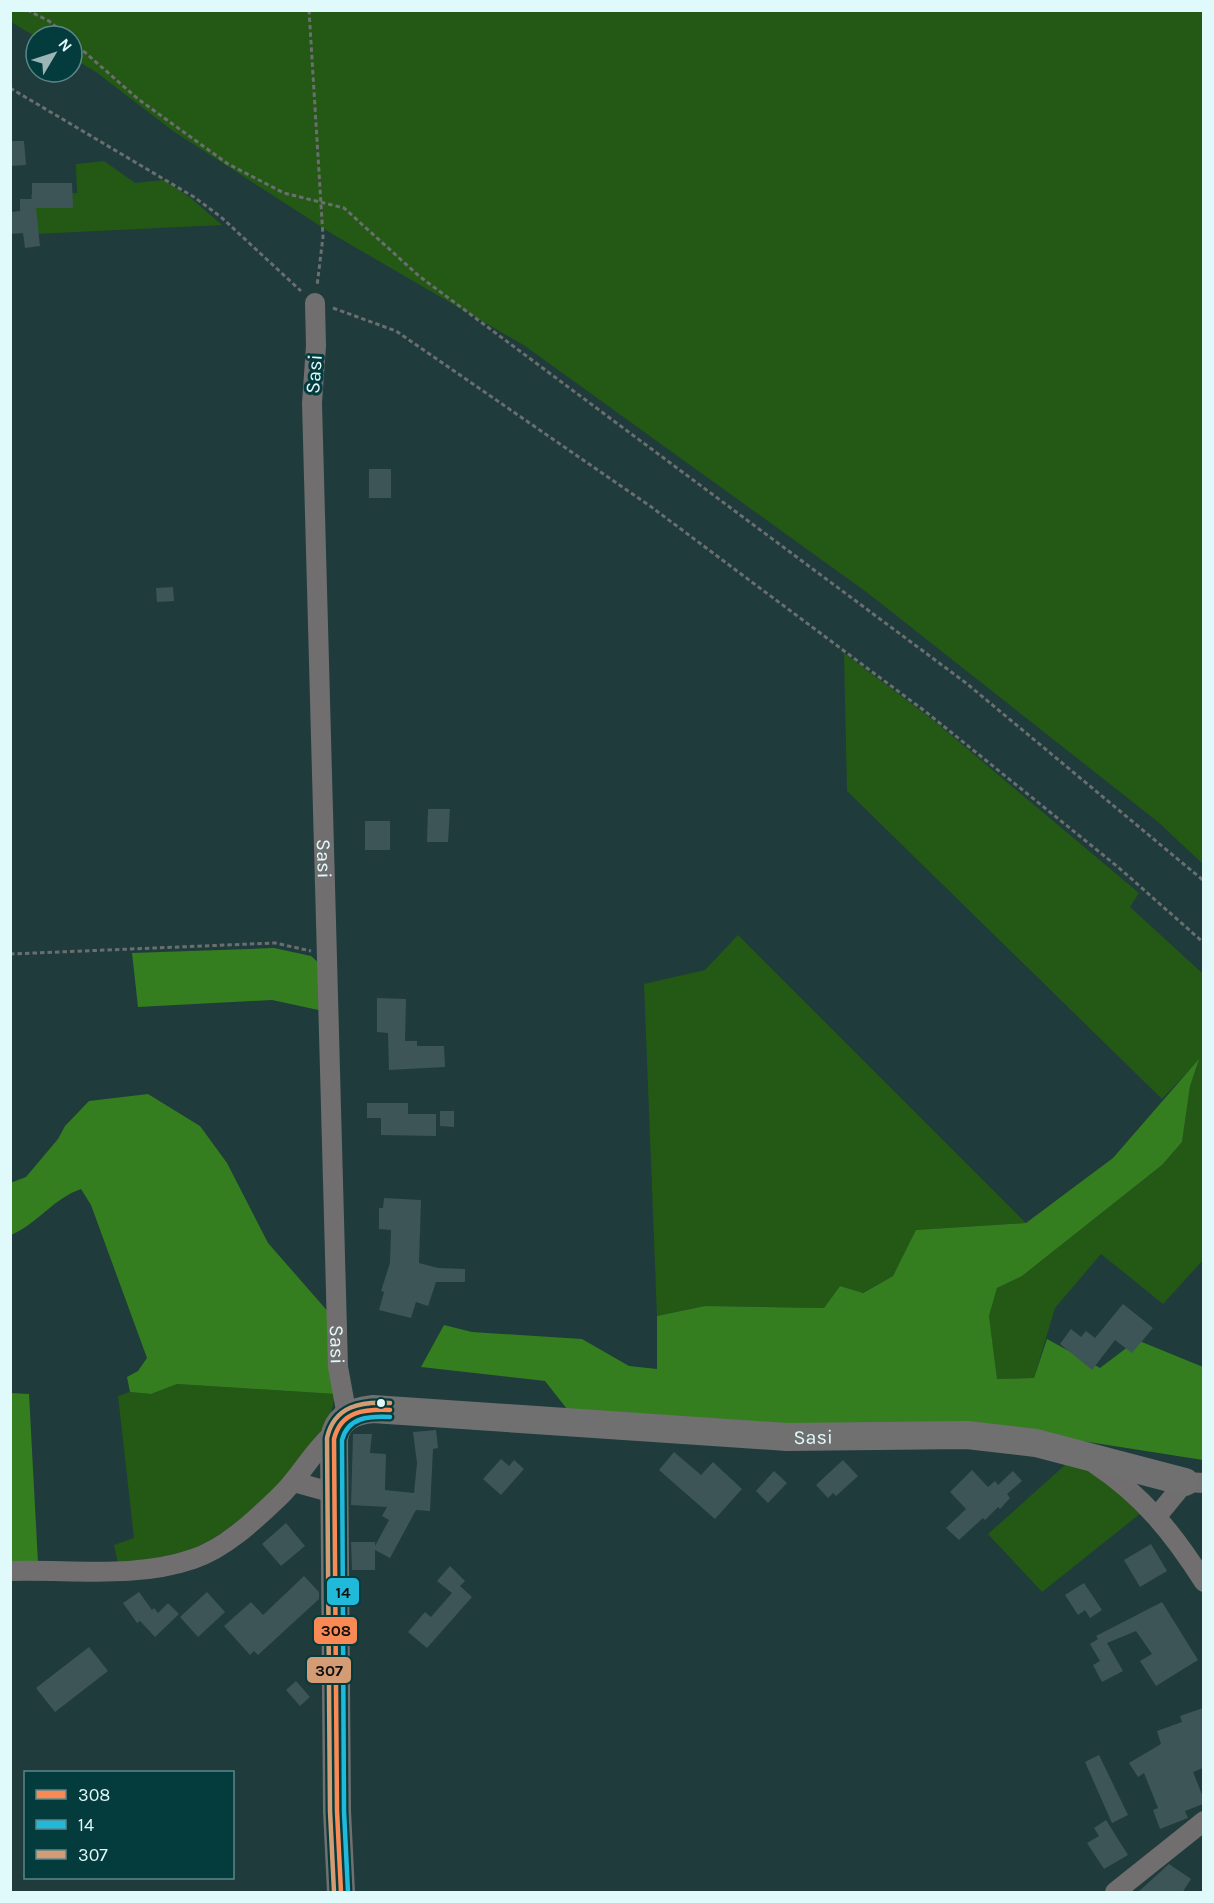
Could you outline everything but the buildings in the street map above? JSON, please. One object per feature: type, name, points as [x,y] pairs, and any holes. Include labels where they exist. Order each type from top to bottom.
[{"type":"main road","name":"Sasi","points":[[341,1893],[337,1811],[334,1493],[341,1424],[361,1410],[787,1437],[967,1435],[1036,1443],[1194,1483]]},
{"type":"street","name":"Sasi","points":[[315,303],[316,346],[312,403],[325,960],[341,1424]]},
{"type":"street","points":[[10,1571],[125,1572],[165,1567],[194,1559],[219,1546],[272,1503],[294,1482],[322,1443],[341,1424]]},
{"type":"street","points":[[1080,1454],[1117,1478],[1158,1515],[1203,1582]]},
{"type":"street","points":[[294,1482],[334,1493]]},
{"type":"street","points":[[1158,1515],[1194,1483]]},
{"type":"street","points":[[1116,1893],[1203,1821]]},
{"type":"path","points":[[27,10],[53,24]]},
{"type":"path","points":[[309,10],[323,237],[315,303]]},
{"type":"path","points":[[84,52],[138,99],[228,164],[284,193],[344,208],[419,276],[966,682],[1203,880]]},
{"type":"path","points":[[10,88],[194,197],[221,217],[315,303],[362,317],[396,331],[650,506],[926,712],[1108,860],[1203,943]]},
{"type":"path","points":[[10,954],[275,944],[311,951],[325,960]]},
{"type":"green space","points":[[11,10],[1203,11],[1203,864],[1158,822],[869,594],[525,346],[334,235],[173,131],[84,65],[84,24],[24,24],[24,30],[11,22]]},
{"type":"green space","points":[[104,161],[135,183],[164,180],[192,199],[222,225],[35,234],[31,195],[77,193],[76,164]]},
{"type":"green space","points":[[844,653],[933,720],[1139,893],[1130,907],[1201,972],[1203,971],[1203,1260],[1163,1304],[1101,1254],[1055,1308],[1034,1378],[997,1379],[989,1316],[997,1288],[1022,1276],[1162,1165],[1182,1142],[1190,1086],[1198,1061],[1162,1099],[847,791]]},
{"type":"green space","points":[[738,935],[1026,1223],[917,1230],[893,1276],[862,1293],[840,1286],[824,1308],[705,1306],[657,1316],[644,984],[705,970]]},
{"type":"green space","points":[[274,948],[311,956],[320,964],[323,1011],[272,1000],[138,1007],[132,953]]},
{"type":"green space","points":[[1199,1059],[1190,1086],[1182,1142],[1162,1165],[1022,1276],[997,1288],[989,1316],[997,1379],[1034,1378],[1047,1339],[1100,1368],[1137,1340],[1203,1367],[1203,1460],[1031,1433],[774,1424],[567,1409],[545,1381],[421,1367],[444,1325],[472,1332],[582,1339],[629,1366],[657,1369],[657,1316],[705,1306],[824,1308],[840,1286],[863,1293],[893,1276],[916,1230],[1026,1223],[1113,1158]]},
{"type":"green space","points":[[148,1094],[200,1126],[227,1163],[268,1243],[331,1315],[335,1394],[177,1384],[151,1394],[130,1392],[127,1377],[138,1371],[147,1358],[91,1205],[81,1189],[62,1198],[11,1235],[10,1183],[26,1177],[58,1139],[65,1126],[89,1101]]},
{"type":"green space","points":[[177,1384],[335,1394],[327,1425],[314,1446],[280,1484],[238,1521],[196,1548],[177,1555],[118,1564],[114,1545],[134,1538],[118,1396],[130,1392],[151,1394]]},
{"type":"green space","points":[[10,1393],[29,1394],[38,1563],[11,1563]]},
{"type":"green space","points":[[1074,1457],[1146,1509],[1042,1592],[988,1534]]},
{"type":"transit line","name":"307","points":[[334,1892],[330,1811],[327,1438],[331,1427],[342,1412],[369,1403],[390,1403]]},
{"type":"transit line","name":"308","points":[[341,1892],[337,1811],[334,1439],[337,1430],[348,1417],[363,1411],[390,1410]]},
{"type":"transit line","name":"14","points":[[348,1892],[344,1811],[342,1440],[345,1432],[354,1422],[374,1417],[390,1417]]}]
